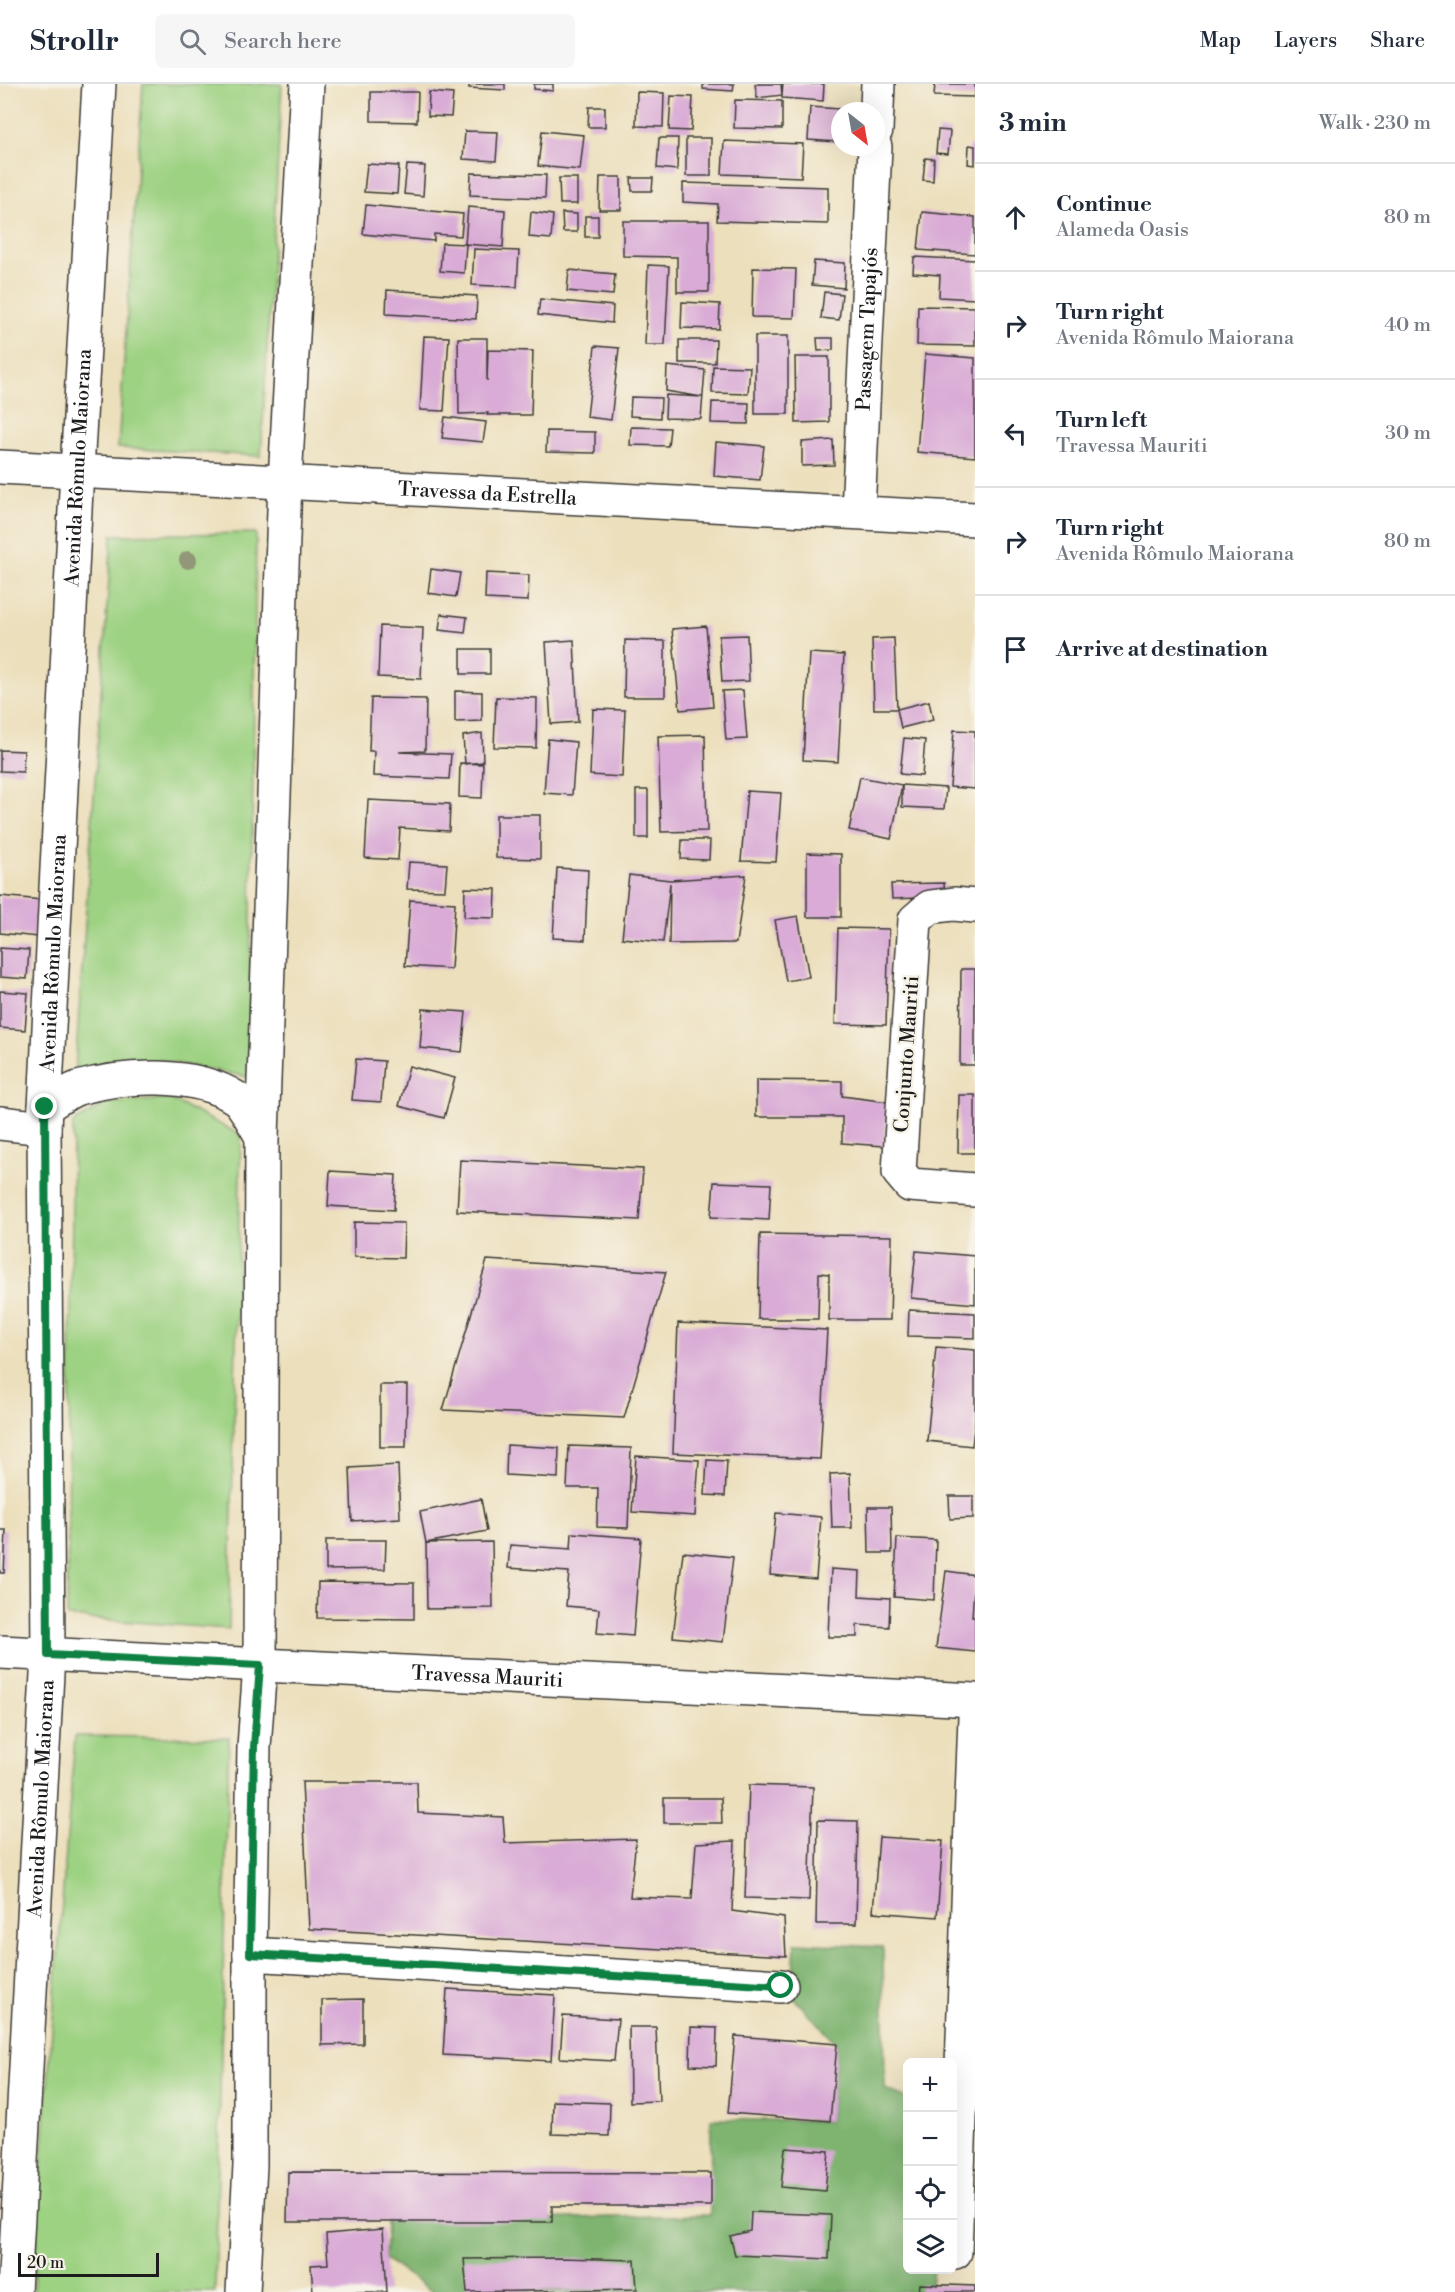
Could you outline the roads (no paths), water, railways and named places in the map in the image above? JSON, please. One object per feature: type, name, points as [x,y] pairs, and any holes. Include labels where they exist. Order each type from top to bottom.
[{"type":"street","name":"Avenida Rômulo Maiorana","points":[[14,2292],[48,1655],[45,1117],[77,470],[99,84]]},
{"type":"street","points":[[243,2292],[250,2166],[250,1954],[254,1747],[260,1665],[262,1137],[285,481],[307,84]]},
{"type":"street","points":[[877,102],[878,84]]},
{"type":"street","name":"Passagem Tapajós","points":[[858,512],[875,156]]},
{"type":"street","name":"Travessa da Estrella","points":[[0,467],[975,519]]},
{"type":"street","name":"Conjunto Mauriti","points":[[975,906],[954,904],[930,907],[915,920],[899,1172],[910,1185],[975,1190]]},
{"type":"street","points":[[0,1123],[45,1117],[76,1089],[131,1079],[177,1078],[201,1084],[238,1099],[262,1137]]},
{"type":"street","name":"Travessa Mauriti","points":[[0,1653],[975,1700]]},
{"type":"street","points":[[956,2220],[975,1718]]},
{"type":"street","points":[[250,1954],[781,1986]]}]
